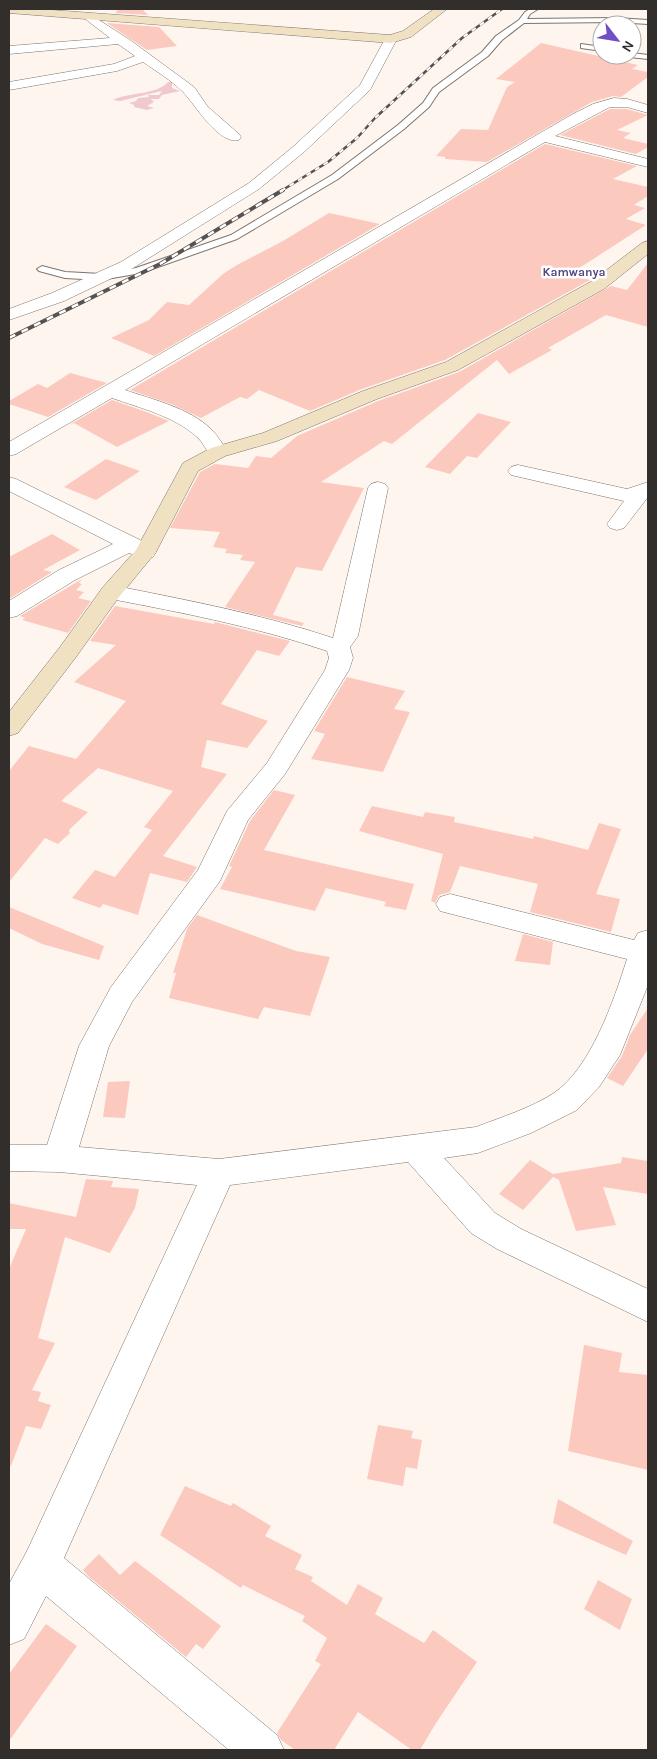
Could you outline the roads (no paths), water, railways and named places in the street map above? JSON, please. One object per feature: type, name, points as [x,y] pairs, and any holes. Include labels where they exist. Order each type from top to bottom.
[{"type":"main road","points":[[9,10],[49,11],[88,16],[390,39],[407,34],[441,9]]},
{"type":"main road","points":[[9,728],[68,652],[111,592],[190,467],[218,452],[270,437],[370,395],[452,366],[598,285],[648,246]]},
{"type":"street","points":[[88,16],[188,90],[195,102],[211,119],[234,137]]},
{"type":"street","points":[[9,315],[58,297],[127,265],[254,186],[299,149],[365,87],[390,39]]},
{"type":"street","points":[[9,50],[119,40],[126,44]]},
{"type":"street","points":[[9,86],[117,67],[144,57]]},
{"type":"street","points":[[9,450],[543,137],[608,103],[623,102],[648,109]]},
{"type":"street","points":[[543,137],[648,163]]},
{"type":"street","points":[[111,390],[173,414],[193,425],[206,435],[218,452]]},
{"type":"street","points":[[518,471],[627,495],[645,490]]},
{"type":"street","points":[[9,483],[138,548]]},
{"type":"street","points":[[338,647],[346,636],[378,488]]},
{"type":"street","points":[[617,524],[645,490]]},
{"type":"street","points":[[9,611],[67,575],[138,548]]},
{"type":"street","points":[[111,592],[216,613],[298,633],[338,647]]},
{"type":"street","points":[[59,1159],[75,1102],[94,1046],[121,995],[210,874],[236,817],[276,768],[313,710],[337,670],[341,658],[338,647]]},
{"type":"street","points":[[9,1160],[59,1159],[219,1173],[478,1140],[520,1124],[566,1101],[588,1078],[605,1055],[641,987],[646,946],[450,904]]},
{"type":"street","points":[[416,1149],[482,1223],[510,1239],[648,1306]]},
{"type":"street","points":[[9,1624],[41,1565],[219,1173]]},
{"type":"street","points":[[41,1565],[262,1750]]},
{"type":"lane","points":[[42,269],[65,275],[101,277],[138,271],[234,237],[335,177],[401,127],[426,105],[436,90],[485,54],[499,38],[522,21],[527,13],[536,9]]},
{"type":"lane","points":[[522,21],[616,20],[648,22]]},
{"type":"lane","points":[[584,46],[592,47]]},
{"type":"railway","points":[[281,191],[328,162],[357,138],[375,118],[462,38],[502,9]]},
{"type":"railway","points":[[9,338],[160,264],[283,190]]},
{"type":"district","name":"Kamwanya","points":[[574,272]]}]
